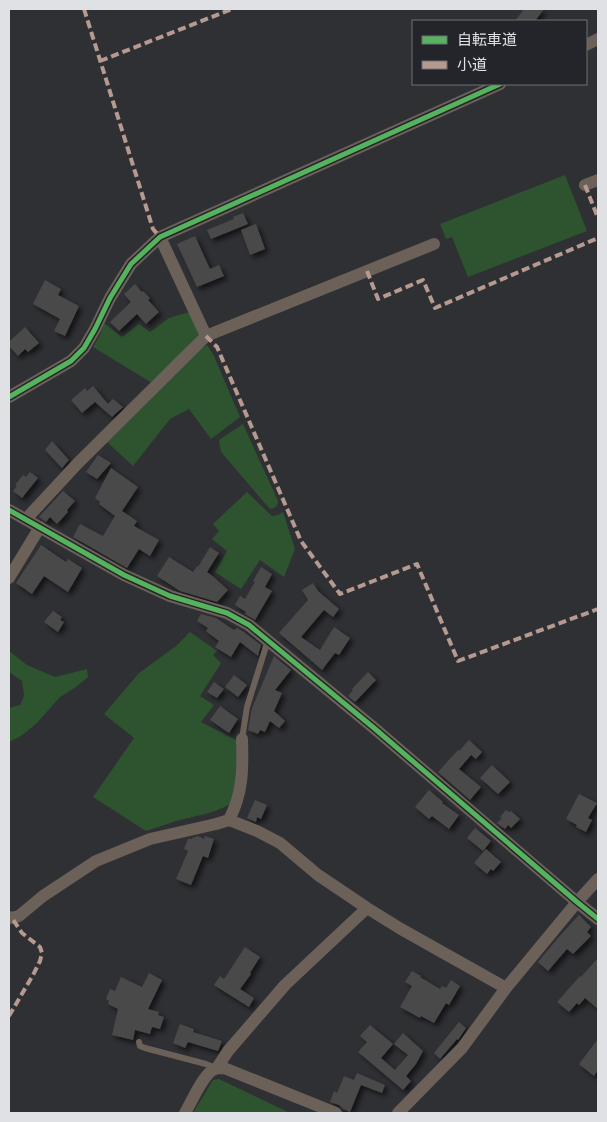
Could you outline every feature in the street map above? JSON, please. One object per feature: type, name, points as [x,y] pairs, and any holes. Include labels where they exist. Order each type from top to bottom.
[{"type":"street","points":[[9,397],[71,360],[84,348],[110,298],[131,264],[160,237],[498,85]]},
{"type":"street","points":[[584,185],[598,180]]},
{"type":"street","points":[[160,237],[206,336]]},
{"type":"street","points":[[26,519],[77,464],[206,336],[434,244]]},
{"type":"street","points":[[9,510],[124,575],[170,596],[227,613],[249,625],[374,728],[598,919]]},
{"type":"street","points":[[9,578],[40,527]]},
{"type":"street","points":[[229,820],[235,807],[242,781],[242,739]]},
{"type":"street","points":[[9,917],[19,916],[43,896],[96,861],[150,839],[229,820],[280,843],[318,875],[366,908],[506,988]]},
{"type":"street","points":[[398,1113],[462,1048],[506,988],[598,879]]},
{"type":"street","points":[[217,1068],[228,1051],[285,985],[366,908]]},
{"type":"street","points":[[185,1113],[206,1076],[217,1068],[224,1068],[336,1113]]},
{"type":"lane","points":[[242,739],[247,706],[268,640]]},
{"type":"lane","points":[[139,1042],[140,1046],[145,1048],[217,1068]]},
{"type":"green space","points":[[565,175],[587,231],[468,277],[452,237],[446,239],[440,224]]},
{"type":"green space","points":[[189,312],[200,333],[152,383],[93,347],[104,323],[122,337],[139,324],[150,332],[169,318]]},
{"type":"green space","points":[[207,345],[214,356],[240,417],[211,439],[189,409],[170,419],[133,466],[107,442]]},
{"type":"green space","points":[[243,424],[278,501],[277,506],[272,509],[269,508],[221,452],[219,440]]},
{"type":"green space","points":[[247,492],[272,516],[283,512],[295,549],[284,577],[260,560],[241,589],[215,572],[227,551],[212,539],[219,531],[213,524]]},
{"type":"green space","points":[[190,632],[217,651],[213,655],[221,663],[200,696],[214,705],[201,722],[236,740],[238,777],[230,804],[146,831],[93,797],[134,738],[104,714],[139,673],[176,646]]},
{"type":"green space","points":[[9,651],[27,665],[55,677],[87,669],[88,677],[60,697],[37,723],[21,736],[9,742],[9,708],[20,705],[24,696],[22,681],[9,672]]},
{"type":"green space","points":[[219,1079],[288,1112],[193,1113],[213,1080]]},
{"type":"building","points":[[524,9],[544,9],[536,20],[516,20]]},
{"type":"building","points":[[243,213],[248,224],[211,239],[207,230],[234,219],[233,217]]},
{"type":"building","points":[[256,224],[265,249],[250,255],[241,230]]},
{"type":"building","points":[[195,236],[210,269],[219,265],[224,276],[197,287],[177,244]]},
{"type":"building","points":[[45,280],[61,289],[58,295],[79,306],[65,336],[54,331],[60,319],[33,304]]},
{"type":"building","points":[[135,284],[150,298],[148,300],[159,312],[146,324],[137,314],[119,331],[110,322],[131,302],[124,294]]},
{"type":"building","points":[[25,327],[39,343],[28,352],[25,349],[18,356],[9,346],[9,342]]},
{"type":"building","points":[[93,386],[108,404],[113,399],[123,407],[112,417],[95,402],[82,413],[71,400],[85,388],[87,391]]},
{"type":"building","points":[[52,441],[69,460],[62,468],[45,450]]},
{"type":"building","points":[[98,455],[111,463],[97,479],[86,472]]},
{"type":"building","points":[[111,468],[138,487],[122,511],[137,521],[134,526],[159,540],[150,556],[139,549],[127,568],[73,537],[80,524],[103,536],[115,516],[99,504],[100,502],[95,498]]},
{"type":"building","points":[[30,472],[38,478],[22,498],[13,491],[23,475],[26,477]]},
{"type":"building","points":[[63,491],[75,501],[57,524],[50,517],[46,522],[39,517]]},
{"type":"building","points":[[41,545],[66,562],[68,559],[82,568],[68,592],[44,576],[32,594],[16,583]]},
{"type":"building","points":[[210,547],[219,553],[207,572],[228,590],[217,602],[180,591],[157,576],[169,557],[193,572]]},
{"type":"building","points":[[261,567],[272,574],[265,587],[272,591],[255,620],[235,605],[240,596],[245,599]]},
{"type":"building","points":[[313,583],[318,591],[339,609],[333,617],[324,610],[301,637],[320,650],[334,627],[350,638],[339,655],[335,653],[322,670],[279,633],[308,600],[302,590]]},
{"type":"building","points":[[53,611],[62,617],[60,620],[64,622],[58,632],[44,622]]},
{"type":"building","points":[[201,614],[216,618],[234,630],[237,628],[244,632],[261,645],[258,656],[240,642],[231,657],[215,647],[219,641],[206,631],[208,628],[197,621]]},
{"type":"building","points":[[274,656],[291,670],[275,690],[282,693],[274,711],[285,721],[279,728],[270,721],[265,732],[260,730],[258,734],[248,730],[252,708]]},
{"type":"building","points":[[368,672],[376,680],[355,702],[348,696]]},
{"type":"building","points":[[234,675],[247,685],[238,697],[225,687]]},
{"type":"building","points":[[214,682],[224,689],[217,698],[207,692]]},
{"type":"building","points":[[220,706],[238,719],[229,733],[210,720]]},
{"type":"building","points":[[469,740],[482,752],[476,759],[471,755],[459,769],[481,787],[470,800],[438,772]]},
{"type":"building","points":[[492,765],[510,782],[498,794],[480,778]]},
{"type":"building","points":[[429,790],[442,803],[459,815],[449,829],[432,816],[429,819],[415,807]]},
{"type":"building","points":[[579,794],[597,803],[588,818],[592,820],[586,832],[566,819]]},
{"type":"building","points":[[255,800],[267,805],[261,819],[257,817],[256,822],[247,818]]},
{"type":"building","points":[[506,810],[511,811],[520,819],[511,828],[508,825],[505,829],[497,823]]},
{"type":"building","points":[[475,828],[491,841],[483,851],[467,838]]},
{"type":"building","points":[[198,836],[204,839],[205,836],[214,839],[208,858],[203,856],[191,885],[176,879],[188,851],[184,849],[188,839]]},
{"type":"building","points":[[486,849],[501,862],[493,871],[491,869],[487,874],[474,863]]},
{"type":"building","points":[[579,915],[591,927],[587,932],[591,936],[573,954],[567,949],[548,971],[538,962]]},
{"type":"building","points":[[245,947],[260,957],[240,989],[254,998],[249,1007],[214,985],[220,976],[224,979]]},
{"type":"building","points":[[598,958],[598,1009],[585,998],[579,1005],[577,1003],[569,1012],[557,1002]]},
{"type":"building","points":[[412,971],[440,989],[442,986],[446,988],[451,980],[460,986],[449,1005],[446,1003],[434,1023],[400,1007],[412,986],[405,982]]},
{"type":"building","points":[[149,973],[162,980],[148,1009],[159,1012],[158,1015],[164,1017],[160,1029],[152,1027],[150,1034],[135,1030],[133,1040],[112,1035],[118,1009],[108,1004],[109,1001],[106,999],[110,989],[115,991],[121,977],[142,987]]},
{"type":"building","points":[[459,1022],[466,1028],[458,1040],[440,1059],[434,1053]]},
{"type":"building","points":[[180,1024],[194,1029],[193,1032],[222,1041],[218,1051],[188,1042],[185,1048],[173,1043]]},
{"type":"building","points":[[370,1025],[393,1044],[381,1058],[395,1070],[408,1055],[394,1044],[403,1033],[423,1051],[416,1064],[406,1076],[411,1081],[403,1090],[358,1052],[367,1042],[360,1036]]},
{"type":"building","points":[[598,1039],[598,1070],[594,1076],[579,1064]]},
{"type":"building","points":[[357,1073],[385,1085],[382,1093],[361,1085],[350,1112],[330,1102],[334,1091],[337,1093],[344,1076],[354,1080]]},
{"type":"marked path","points":[[84,9],[153,229],[160,237]]},
{"type":"marked path","points":[[100,61],[232,9]]},
{"type":"marked path","points":[[585,185],[598,218]]},
{"type":"marked path","points":[[367,271],[378,299],[423,280],[435,308],[598,238]]},
{"type":"marked path","points":[[206,336],[217,347],[301,541],[340,594],[417,564],[458,661],[598,609]]},
{"type":"marked path","points":[[9,1016],[33,975],[42,953],[40,947],[22,933],[12,918]]},
{"type":"cycle path","points":[[9,397],[71,361],[84,348],[110,298],[131,264],[160,237],[498,85]]},
{"type":"cycle path","points":[[9,510],[124,575],[170,596],[227,613],[249,625],[374,728],[598,919]]}]
